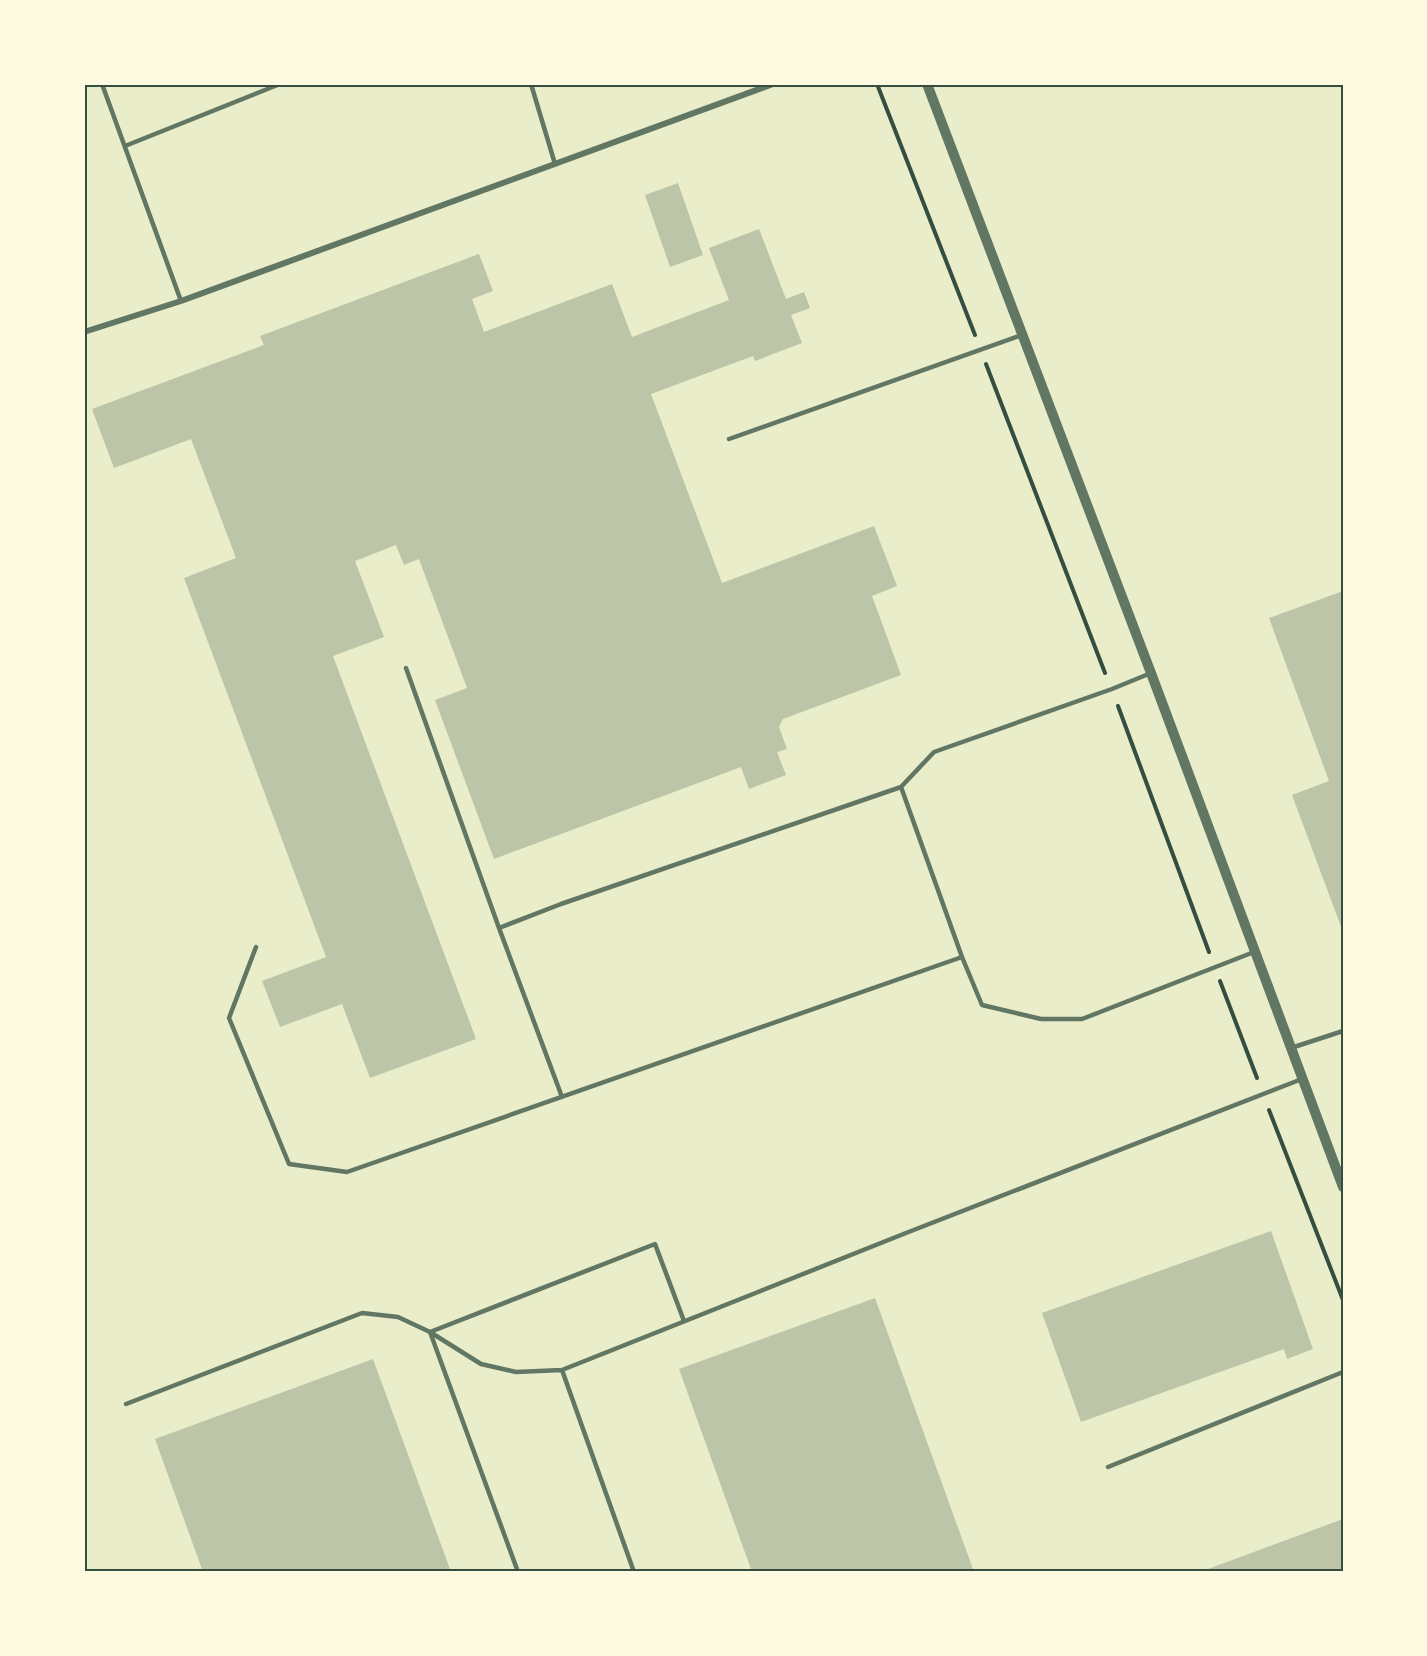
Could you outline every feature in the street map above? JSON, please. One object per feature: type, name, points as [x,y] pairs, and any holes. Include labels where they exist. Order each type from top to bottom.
[{"type":"street","points":[[84,332],[181,301],[772,84]]},
{"type":"street","points":[[927,84],[1343,1187]]},
{"type":"lane","points":[[102,84],[181,301]]},
{"type":"lane","points":[[125,146],[280,84]]},
{"type":"lane","points":[[531,84],[555,164]]},
{"type":"lane","points":[[729,439],[1022,335]]},
{"type":"lane","points":[[406,668],[562,1097]]},
{"type":"lane","points":[[499,928],[901,787],[933,752],[1151,674]]},
{"type":"lane","points":[[901,787],[962,957],[982,1005],[1041,1019],[1082,1019],[1255,952]]},
{"type":"lane","points":[[256,947],[229,1018],[289,1164],[347,1172],[962,957]]},
{"type":"lane","points":[[1291,1048],[1343,1031]]},
{"type":"lane","points":[[126,1404],[362,1313],[398,1317],[430,1332],[481,1364],[516,1372],[562,1370],[917,1228],[1302,1079]]},
{"type":"lane","points":[[430,1332],[655,1244],[684,1321]]},
{"type":"lane","points":[[430,1332],[518,1572]]},
{"type":"lane","points":[[562,1370],[634,1572]]},
{"type":"lane","points":[[1108,1467],[1343,1372]]},
{"type":"building","points":[[678,183],[703,255],[670,267],[645,195]]},
{"type":"building","points":[[759,229],[786,299],[804,292],[810,308],[791,315],[802,343],[755,361],[753,356],[651,394],[722,583],[874,526],[897,586],[872,596],[901,675],[783,719],[779,727],[787,749],[777,752],[786,775],[749,789],[741,767],[494,859],[435,700],[467,688],[419,559],[404,565],[396,545],[355,561],[384,637],[333,656],[476,1039],[370,1078],[342,1004],[280,1027],[262,981],[326,957],[184,578],[236,558],[191,439],[114,468],[92,409],[264,345],[260,336],[479,254],[493,291],[472,299],[484,332],[612,284],[632,337],[729,300],[709,248]]},
{"type":"building","points":[[1343,591],[1343,932],[1292,795],[1329,781],[1269,618]]},
{"type":"building","points":[[1271,1231],[1313,1349],[1287,1359],[1284,1349],[1081,1422],[1042,1313]]},
{"type":"building","points":[[875,1298],[974,1572],[752,1572],[679,1369]]},
{"type":"building","points":[[373,1359],[451,1572],[203,1572],[155,1439]]},
{"type":"building","points":[[1343,1519],[1343,1572],[1200,1572]]}]
